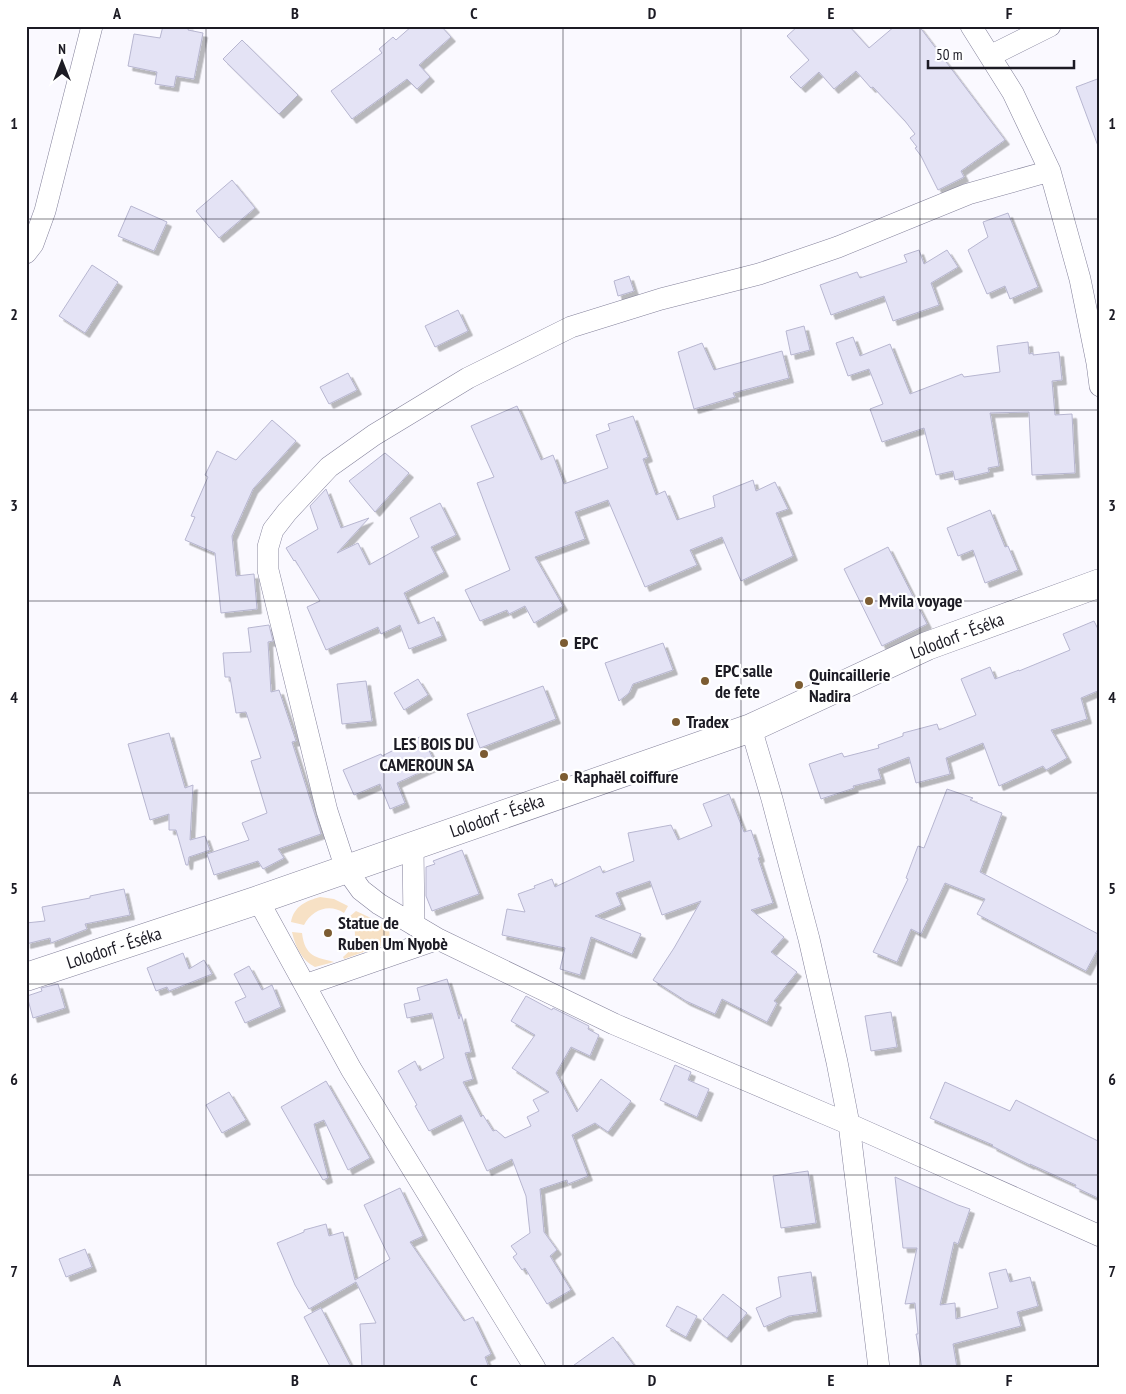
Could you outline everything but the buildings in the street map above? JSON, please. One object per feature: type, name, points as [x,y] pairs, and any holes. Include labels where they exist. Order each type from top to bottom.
[{"type":"main road","name":"Lolodorf - Éséka","points":[[26,977],[258,900],[750,728],[927,646],[1100,583]]},
{"type":"street","points":[[26,253],[33,244],[45,211],[92,26]]},
{"type":"street","points":[[971,26],[1013,93],[1050,171],[1080,279],[1100,386]]},
{"type":"street","points":[[990,56],[1050,26]]},
{"type":"street","points":[[1050,171],[968,194],[838,247],[759,274],[661,299],[571,327],[468,378],[374,435],[329,467],[287,512],[274,530],[268,547],[268,570],[327,811],[346,869],[361,890],[379,904],[438,939],[614,1024],[848,1124],[1100,1236]]},
{"type":"street","points":[[750,728],[772,799],[809,939],[836,1062],[848,1124],[879,1368]]},
{"type":"street","points":[[413,846],[414,925]]},
{"type":"street","points":[[258,900],[351,1069],[535,1368]]},
{"type":"street","points":[[305,985],[438,939]]},
{"type":"shaded area","points":[[320,897],[334,899],[348,906],[344,913],[327,908],[316,912],[304,925],[291,922],[295,912],[301,905]]},
{"type":"shaded area","points":[[356,911],[386,925],[389,928],[390,939],[386,944],[344,959],[343,957],[351,948],[355,938],[354,928],[349,917]]},
{"type":"shaded area","points":[[292,932],[302,933],[303,941],[312,955],[334,962],[315,967],[310,964],[300,952]]},
{"type":"place","name":"Mvila voyage","points":[[869,601]]},
{"type":"place","name":"EPC","points":[[564,643]]},
{"type":"place","name":"EPC salle de fete","points":[[705,681]]},
{"type":"place","name":"Quincaillerie Nadira","points":[[799,685]]},
{"type":"place","name":"Tradex","points":[[676,722]]},
{"type":"place","name":"LES BOIS DU CAMEROUN SA","points":[[484,754]]},
{"type":"place","name":"Raphaël coiffure","points":[[564,777]]},
{"type":"place","name":"Statue de Ruben Um Nyobè","points":[[328,933]]}]
